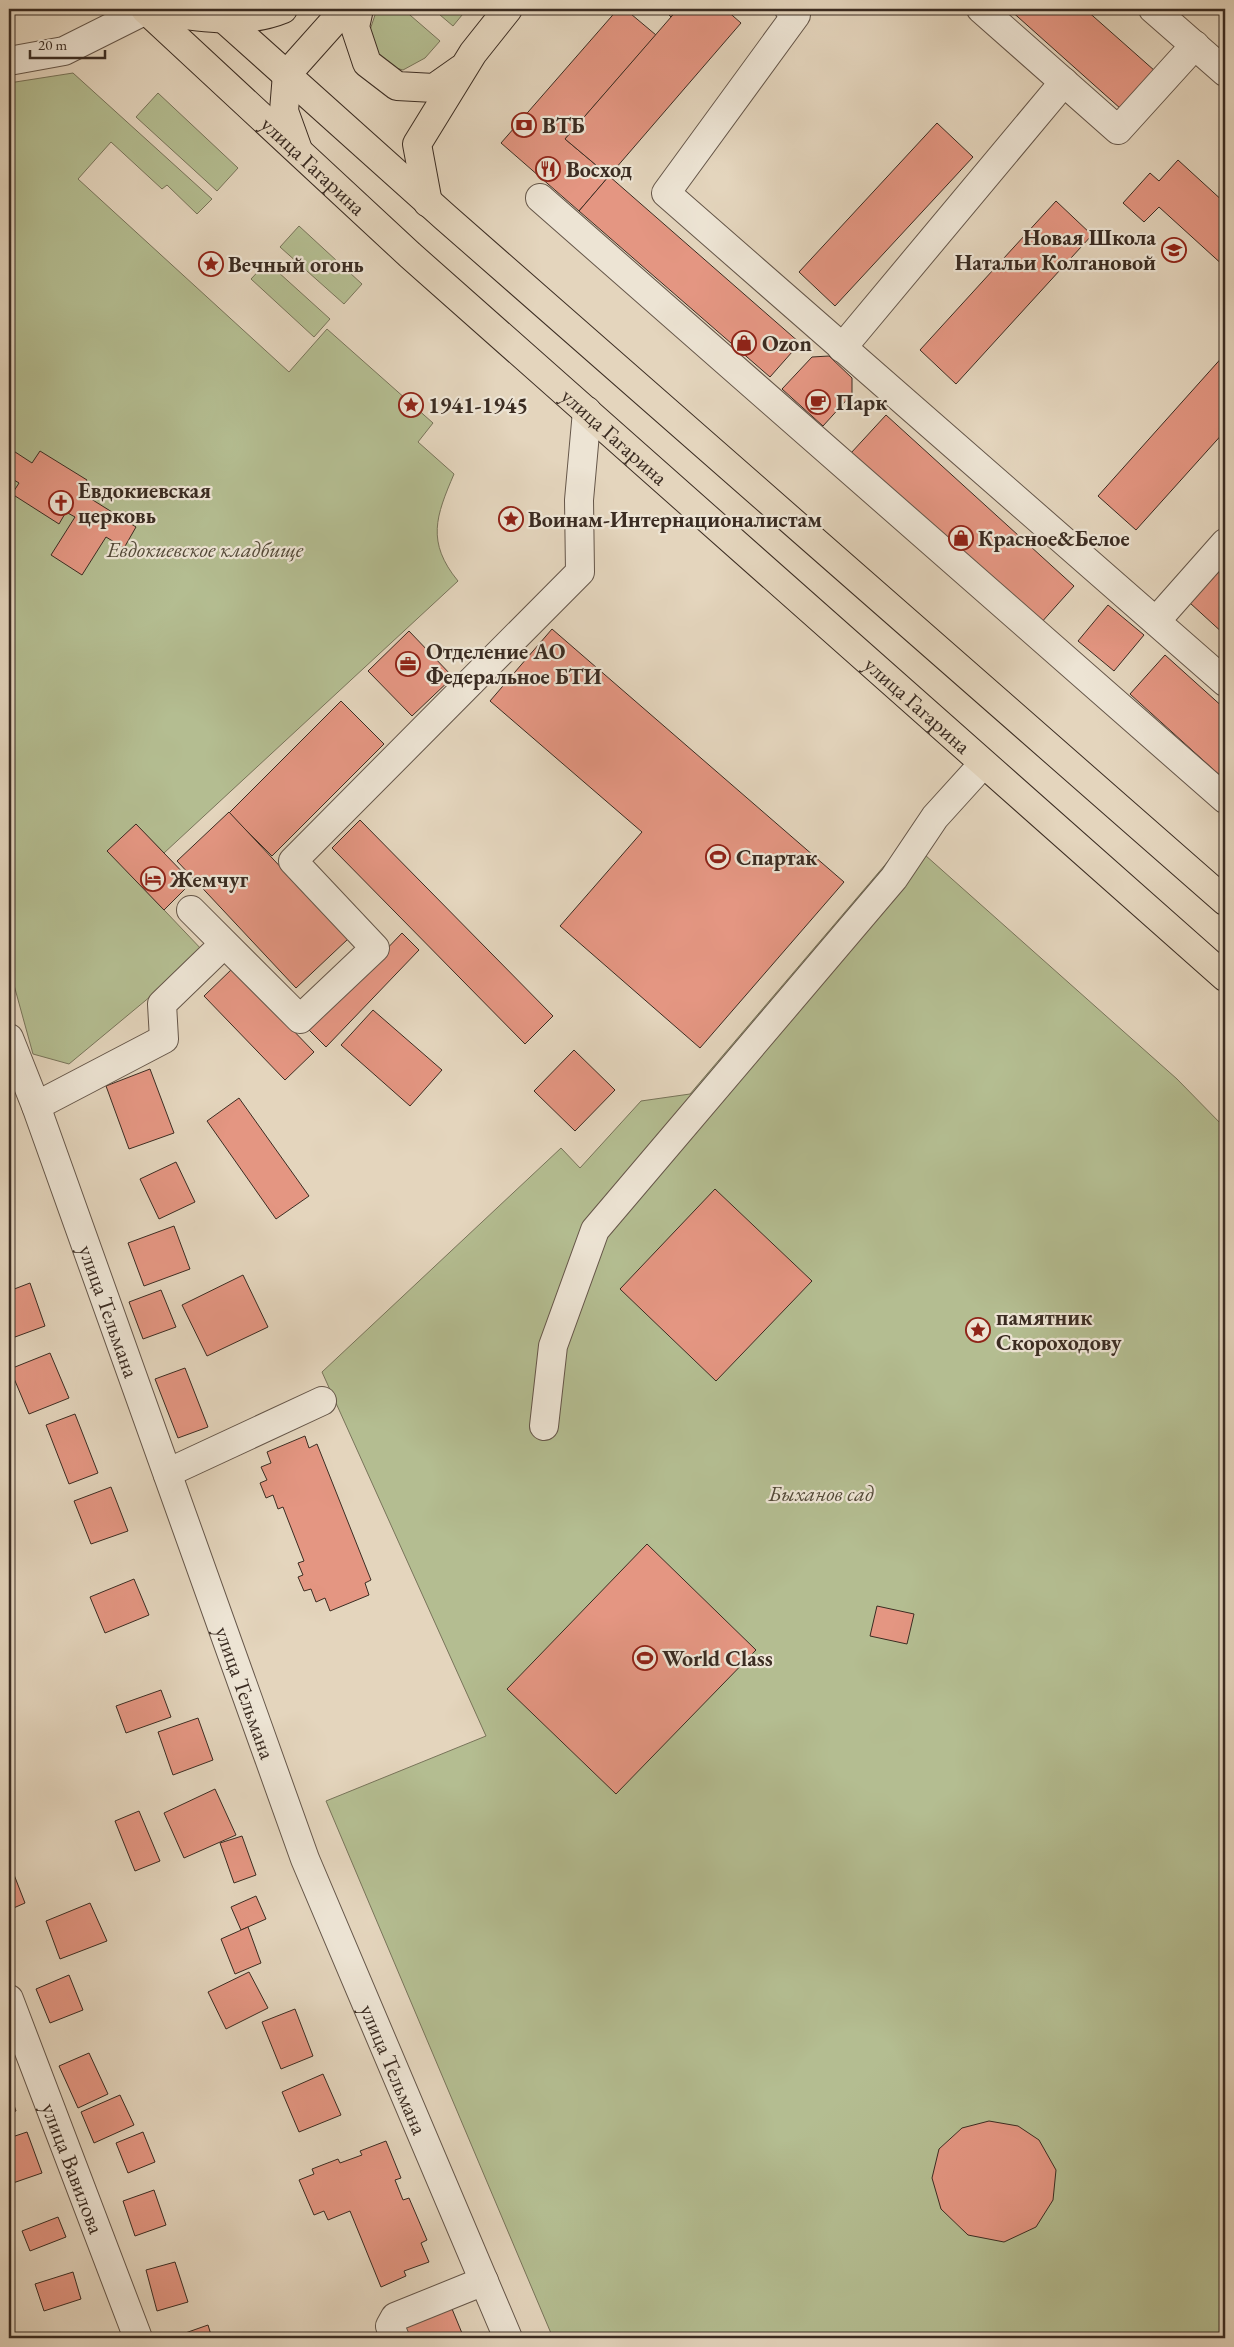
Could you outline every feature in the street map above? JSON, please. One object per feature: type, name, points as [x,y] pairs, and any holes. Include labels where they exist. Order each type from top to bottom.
[{"type":"main road","points":[[145,9],[266,16],[284,9]]},
{"type":"main road","name":"улица Гагарина","points":[[145,9],[300,153],[587,411],[1225,977]]},
{"type":"main road","points":[[300,153],[284,111],[286,74],[345,9]]},
{"type":"main road","points":[[359,9],[355,28],[367,63],[397,86],[434,88],[465,66]]},
{"type":"main road","points":[[428,202],[417,144],[465,66],[508,9]]},
{"type":"main road","points":[[220,14],[428,202],[1225,901]]},
{"type":"street","points":[[9,61],[64,51],[145,9]]},
{"type":"street","points":[[789,9],[796,15],[666,193],[1225,682]]},
{"type":"street","points":[[981,9],[1118,130],[1195,45]]},
{"type":"street","points":[[1153,9],[1225,72]]},
{"type":"street","points":[[842,348],[1064,82]]},
{"type":"street","points":[[540,198],[1225,799]]},
{"type":"street","points":[[191,910],[300,1019],[375,948],[293,861],[580,572],[578,500],[587,411]]},
{"type":"street","points":[[1156,621],[1225,543]]},
{"type":"street","points":[[544,1426],[553,1346],[595,1230],[894,878],[935,818],[983,764]]},
{"type":"street","points":[[36,1106],[164,1039],[162,1004],[224,944]]},
{"type":"street","name":"улица Тельмана","points":[[9,1038],[36,1106],[305,1859],[508,2338]]},
{"type":"street","points":[[168,1475],[178,1468],[322,1401]]},
{"type":"street","name":"улица Вавилова","points":[[9,1999],[138,2338]]},
{"type":"street","points":[[395,2338],[390,2326],[395,2317],[484,2281]]},
{"type":"green space","points":[[381,9],[403,9],[440,41],[425,58],[403,70],[384,65],[367,39],[375,15]]},
{"type":"green space","points":[[433,9],[467,9],[453,26]]},
{"type":"green space","name":"Евдокиевское кладбище","points":[[73,73],[212,199],[197,214],[167,185],[162,189],[111,142],[78,179],[289,372],[327,329],[433,423],[418,442],[454,474],[443,503],[437,529],[441,554],[458,581],[164,853],[136,824],[108,851],[204,952],[69,1064],[33,1054],[9,967],[9,83]]},
{"type":"green space","points":[[158,93],[238,168],[217,191],[136,117]]},
{"type":"green space","points":[[299,226],[362,284],[344,304],[280,247]]},
{"type":"green space","points":[[267,262],[330,319],[314,337],[251,279]]},
{"type":"green space","name":"Быханов сад","points":[[907,839],[1177,1079],[1225,1128],[1225,2338],[553,2338],[326,1801],[486,1736],[322,1372],[561,1148],[580,1168],[641,1101],[690,1094]]},
{"type":"building","points":[[618,9],[625,9],[656,35],[565,139],[609,176],[579,211],[501,143]]},
{"type":"building","points":[[663,9],[678,9],[671,17]]},
{"type":"building","points":[[678,9],[725,9],[741,23],[609,176],[565,139]]},
{"type":"building","points":[[1009,9],[1085,9],[1155,71],[1121,109]]},
{"type":"building","points":[[937,123],[973,157],[835,306],[799,272]]},
{"type":"building","points":[[1178,160],[1225,203],[1225,267],[1159,207],[1144,222],[1123,203],[1150,173],[1159,181]]},
{"type":"building","points":[[609,176],[800,343],[770,377],[579,211]]},
{"type":"building","points":[[1056,201],[1092,235],[956,384],[920,350]]},
{"type":"building","points":[[1225,354],[1225,431],[1136,530],[1098,496]]},
{"type":"building","points":[[829,356],[852,378],[852,394],[823,426],[782,389],[812,357]]},
{"type":"building","points":[[886,415],[1074,586],[1040,624],[851,453]]},
{"type":"building","name":"Евдокиевская церковь","points":[[9,448],[32,463],[40,451],[87,480],[80,492],[136,527],[124,548],[106,537],[82,575],[51,555],[75,517],[66,512],[59,524],[12,494],[19,483],[9,477]]},
{"type":"building","points":[[1225,565],[1225,635],[1190,603]]},
{"type":"building","points":[[1108,605],[1144,635],[1114,671],[1078,641]]},
{"type":"building","name":"Спартак","points":[[552,629],[844,882],[700,1048],[560,926],[642,832],[490,701]]},
{"type":"building","points":[[409,631],[453,677],[412,716],[368,671]]},
{"type":"building","points":[[1165,655],[1225,709],[1225,780],[1130,694]]},
{"type":"building","points":[[341,701],[384,744],[272,856],[229,813]]},
{"type":"building","points":[[229,812],[348,939],[296,988],[177,861]]},
{"type":"building","points":[[360,820],[553,1016],[525,1044],[332,848]]},
{"type":"building","points":[[136,824],[192,882],[164,910],[107,851]]},
{"type":"building","points":[[402,933],[419,950],[326,1047],[309,1030]]},
{"type":"building","points":[[233,968],[314,1052],[285,1080],[204,996]]},
{"type":"building","points":[[373,1010],[442,1070],[410,1106],[341,1045]]},
{"type":"building","points":[[574,1050],[615,1090],[575,1131],[534,1091]]},
{"type":"building","points":[[150,1069],[174,1133],[129,1149],[106,1086]]},
{"type":"building","points":[[239,1098],[309,1196],[276,1219],[207,1121]]},
{"type":"building","points":[[176,1162],[195,1202],[159,1219],[140,1179]]},
{"type":"building","points":[[715,1189],[812,1281],[716,1381],[620,1289]]},
{"type":"building","points":[[174,1226],[190,1269],[144,1286],[128,1243]]},
{"type":"building","points":[[243,1275],[268,1327],[207,1356],[182,1305]]},
{"type":"building","points":[[30,1283],[45,1326],[15,1337],[9,1320],[9,1291]]},
{"type":"building","points":[[161,1290],[176,1327],[143,1339],[129,1302]]},
{"type":"building","points":[[50,1353],[69,1398],[29,1414],[10,1369]]},
{"type":"building","points":[[185,1368],[208,1427],[178,1438],[155,1379]]},
{"type":"building","points":[[75,1414],[98,1473],[69,1484],[46,1425]]},
{"type":"building","points":[[305,1436],[309,1448],[317,1444],[371,1580],[365,1583],[369,1595],[330,1611],[325,1598],[316,1602],[311,1589],[304,1591],[298,1577],[303,1575],[298,1563],[304,1561],[283,1507],[278,1509],[273,1495],[266,1498],[260,1483],[267,1480],[261,1467],[271,1463],[267,1452]]},
{"type":"building","points":[[111,1487],[128,1531],[91,1544],[74,1501]]},
{"type":"building","points":[[647,1544],[756,1650],[616,1794],[507,1689]]},
{"type":"building","points":[[134,1579],[149,1615],[105,1633],[90,1597]]},
{"type":"building","points":[[877,1606],[914,1614],[907,1644],[870,1636]]},
{"type":"building","points":[[161,1690],[171,1717],[126,1733],[116,1706]]},
{"type":"building","points":[[198,1718],[213,1760],[173,1775],[158,1732]]},
{"type":"building","points":[[215,1789],[236,1835],[184,1858],[164,1813]]},
{"type":"building","points":[[139,1811],[160,1861],[135,1871],[115,1821]]},
{"type":"building","points":[[242,1836],[256,1875],[234,1883],[220,1843]]},
{"type":"building","points":[[9,1867],[11,1867],[25,1903],[9,1910]]},
{"type":"building","points":[[256,1896],[266,1919],[241,1930],[231,1907]]},
{"type":"building","points":[[90,1903],[107,1941],[60,1959],[46,1921]]},
{"type":"building","points":[[248,1927],[261,1963],[235,1974],[221,1939]]},
{"type":"building","points":[[249,1972],[268,2008],[226,2029],[208,1992]]},
{"type":"building","points":[[69,1975],[83,2010],[50,2023],[36,1989]]},
{"type":"building","points":[[295,2009],[313,2056],[281,2069],[262,2022]]},
{"type":"building","points":[[89,2053],[108,2094],[78,2108],[59,2066]]},
{"type":"building","points":[[323,2074],[341,2115],[299,2132],[282,2092]]},
{"type":"building","points":[[9,2091],[16,2111],[9,2113]]},
{"type":"building","points":[[120,2095],[134,2125],[94,2143],[81,2112]]},
{"type":"building","points":[[989,2121],[1018,2126],[1039,2140],[1056,2170],[1053,2200],[1036,2227],[1004,2242],[968,2235],[941,2209],[932,2178],[939,2149],[962,2128]]},
{"type":"building","points":[[27,2132],[42,2173],[10,2184],[9,2138]]},
{"type":"building","points":[[143,2132],[155,2162],[128,2173],[116,2143]]},
{"type":"building","points":[[386,2141],[401,2178],[395,2180],[403,2200],[409,2198],[427,2240],[421,2243],[429,2262],[404,2271],[406,2276],[381,2287],[350,2211],[328,2220],[324,2211],[314,2215],[299,2180],[314,2174],[312,2169],[338,2159],[340,2163],[362,2155],[360,2151]]},
{"type":"building","points":[[154,2190],[166,2225],[135,2236],[123,2201]]},
{"type":"building","points":[[58,2217],[66,2237],[30,2251],[22,2231]]},
{"type":"building","points":[[175,2262],[188,2302],[157,2311],[146,2270]]},
{"type":"building","points":[[73,2272],[81,2299],[44,2311],[35,2284]]},
{"type":"building","points":[[450,2304],[464,2338],[405,2338],[399,2324]]},
{"type":"building","points":[[208,2325],[212,2338],[171,2338]]},
{"type":"place","name":"ВТБ","points":[[524,125]]},
{"type":"place","name":"Восход","points":[[548,169]]},
{"type":"place","name":"Новая Школа Натальи Колгановой","points":[[1174,250]]},
{"type":"place","name":"Вечный огонь","points":[[211,264]]},
{"type":"place","name":"Ozon","points":[[744,343]]},
{"type":"place","name":"Парк","points":[[818,402]]},
{"type":"place","name":"1941-1945","points":[[411,405]]},
{"type":"place","name":"Евдокиевская церковь","points":[[61,503]]},
{"type":"place","name":"Воинам-Интернационалистам","points":[[511,519]]},
{"type":"place","name":"Красное&Белое","points":[[961,538]]},
{"type":"place","name":"Отделение АО Федеральное БТИ","points":[[408,664]]},
{"type":"place","name":"Спартак","points":[[718,857]]},
{"type":"place","name":"Жемчуг","points":[[153,879]]},
{"type":"place","name":"памятник Скороходову","points":[[978,1330]]},
{"type":"place","name":"World Class","points":[[645,1658]]}]
